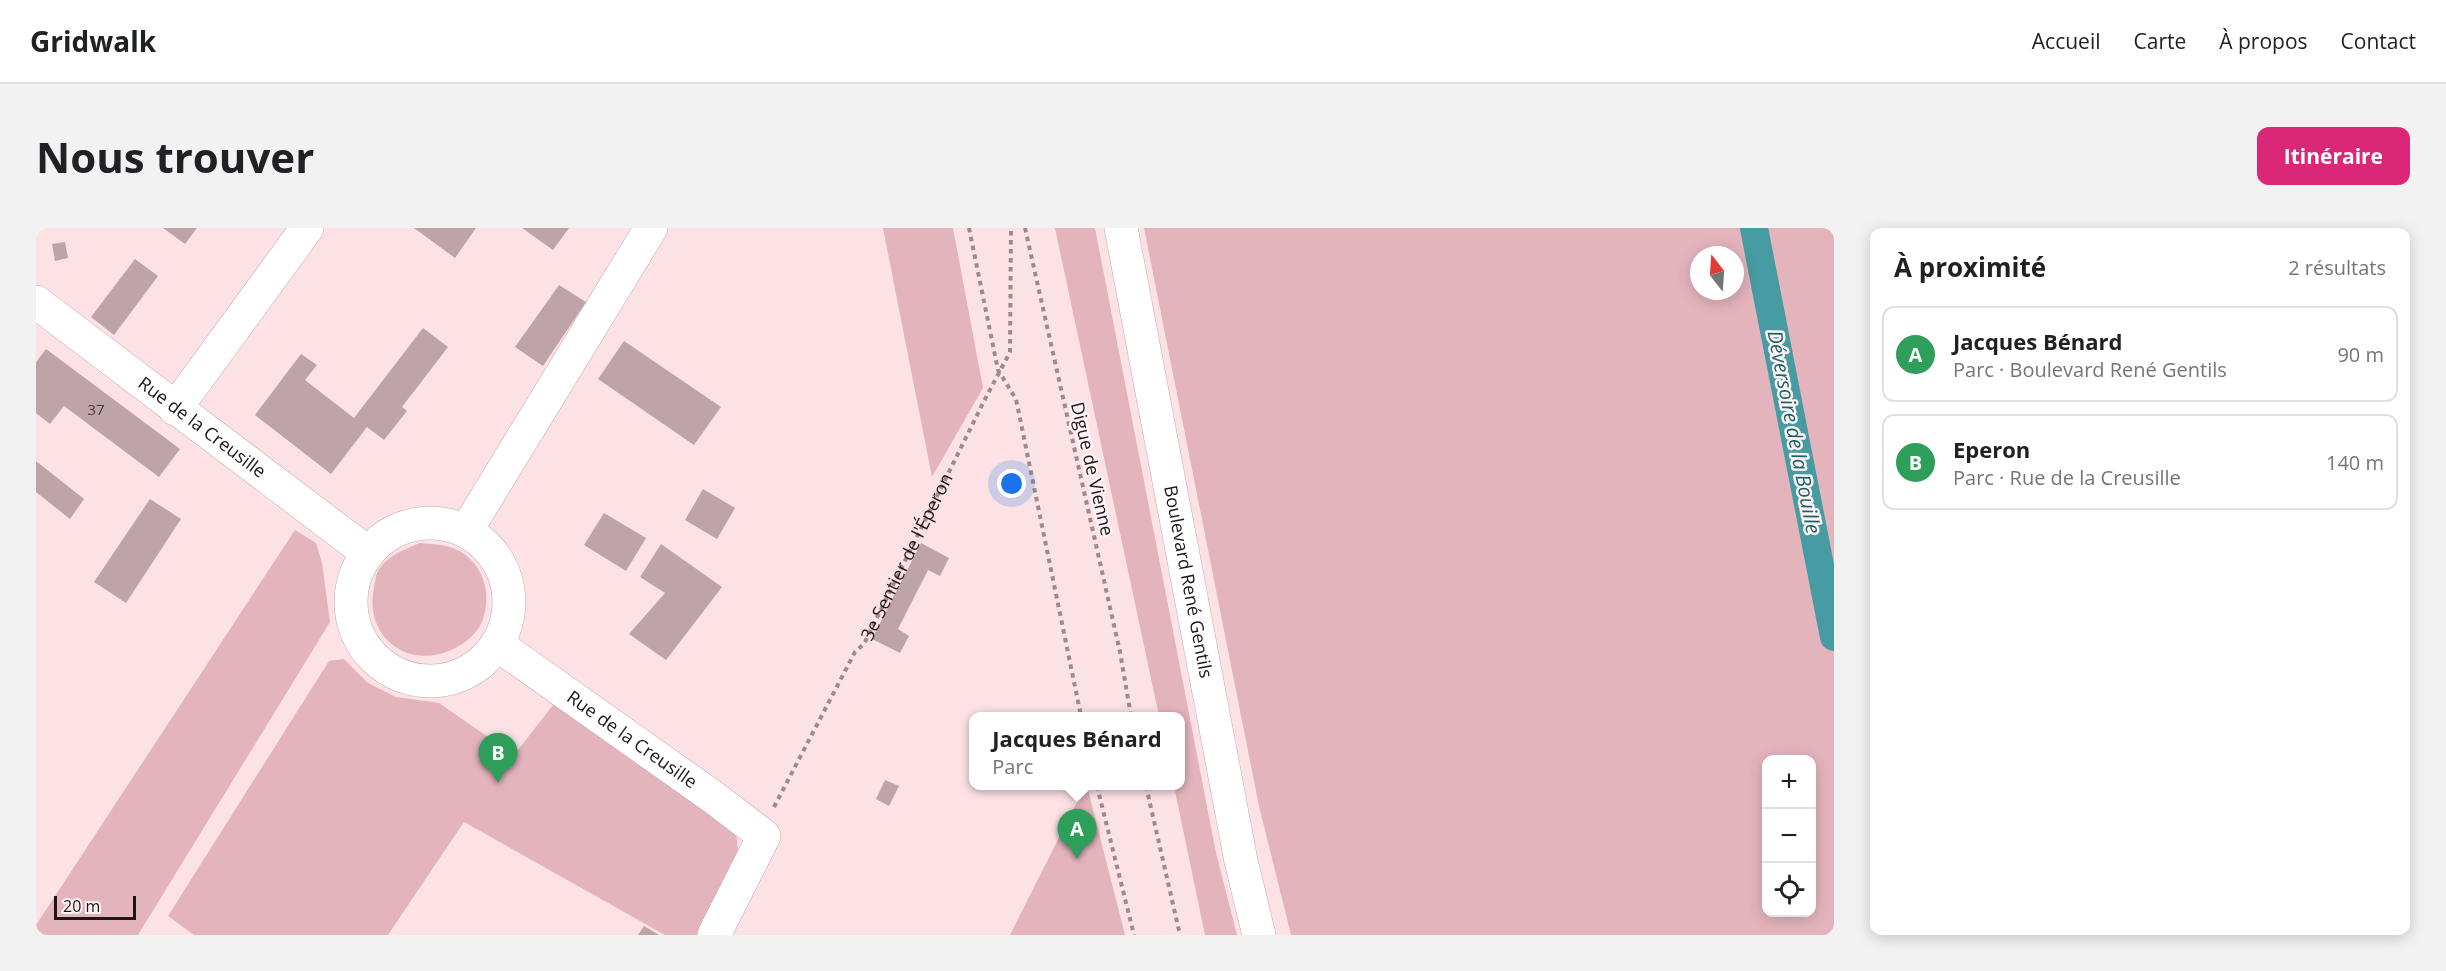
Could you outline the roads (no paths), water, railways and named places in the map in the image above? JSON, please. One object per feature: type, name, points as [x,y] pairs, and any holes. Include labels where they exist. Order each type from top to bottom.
[{"type":"street","points":[[175,409],[307,228]]},
{"type":"street","points":[[466,531],[651,228]]},
{"type":"street","name":"Boulevard René Gentils","points":[[1121,228],[1239,849],[1259,935]]},
{"type":"street","name":"Rue de la Creusille","points":[[36,302],[368,553]]},
{"type":"street","points":[[440,524],[466,531],[488,547],[503,569],[510,594],[508,621],[498,645],[480,665],[457,677],[432,682],[406,678],[382,666],[364,647],[354,623],[351,599],[356,575],[368,553],[388,535],[413,525],[440,524]]},
{"type":"street","name":"Rue de la Creusille","points":[[498,645],[713,797],[764,836],[714,935]]},
{"type":"waterway","name":"Déversoire de la Bouille","points":[[1754,228],[1834,637]]},
{"type":"place","name":"Eperon","points":[[498,783]]},
{"type":"place","name":"Jacques Bénard","points":[[1077,859]]}]
